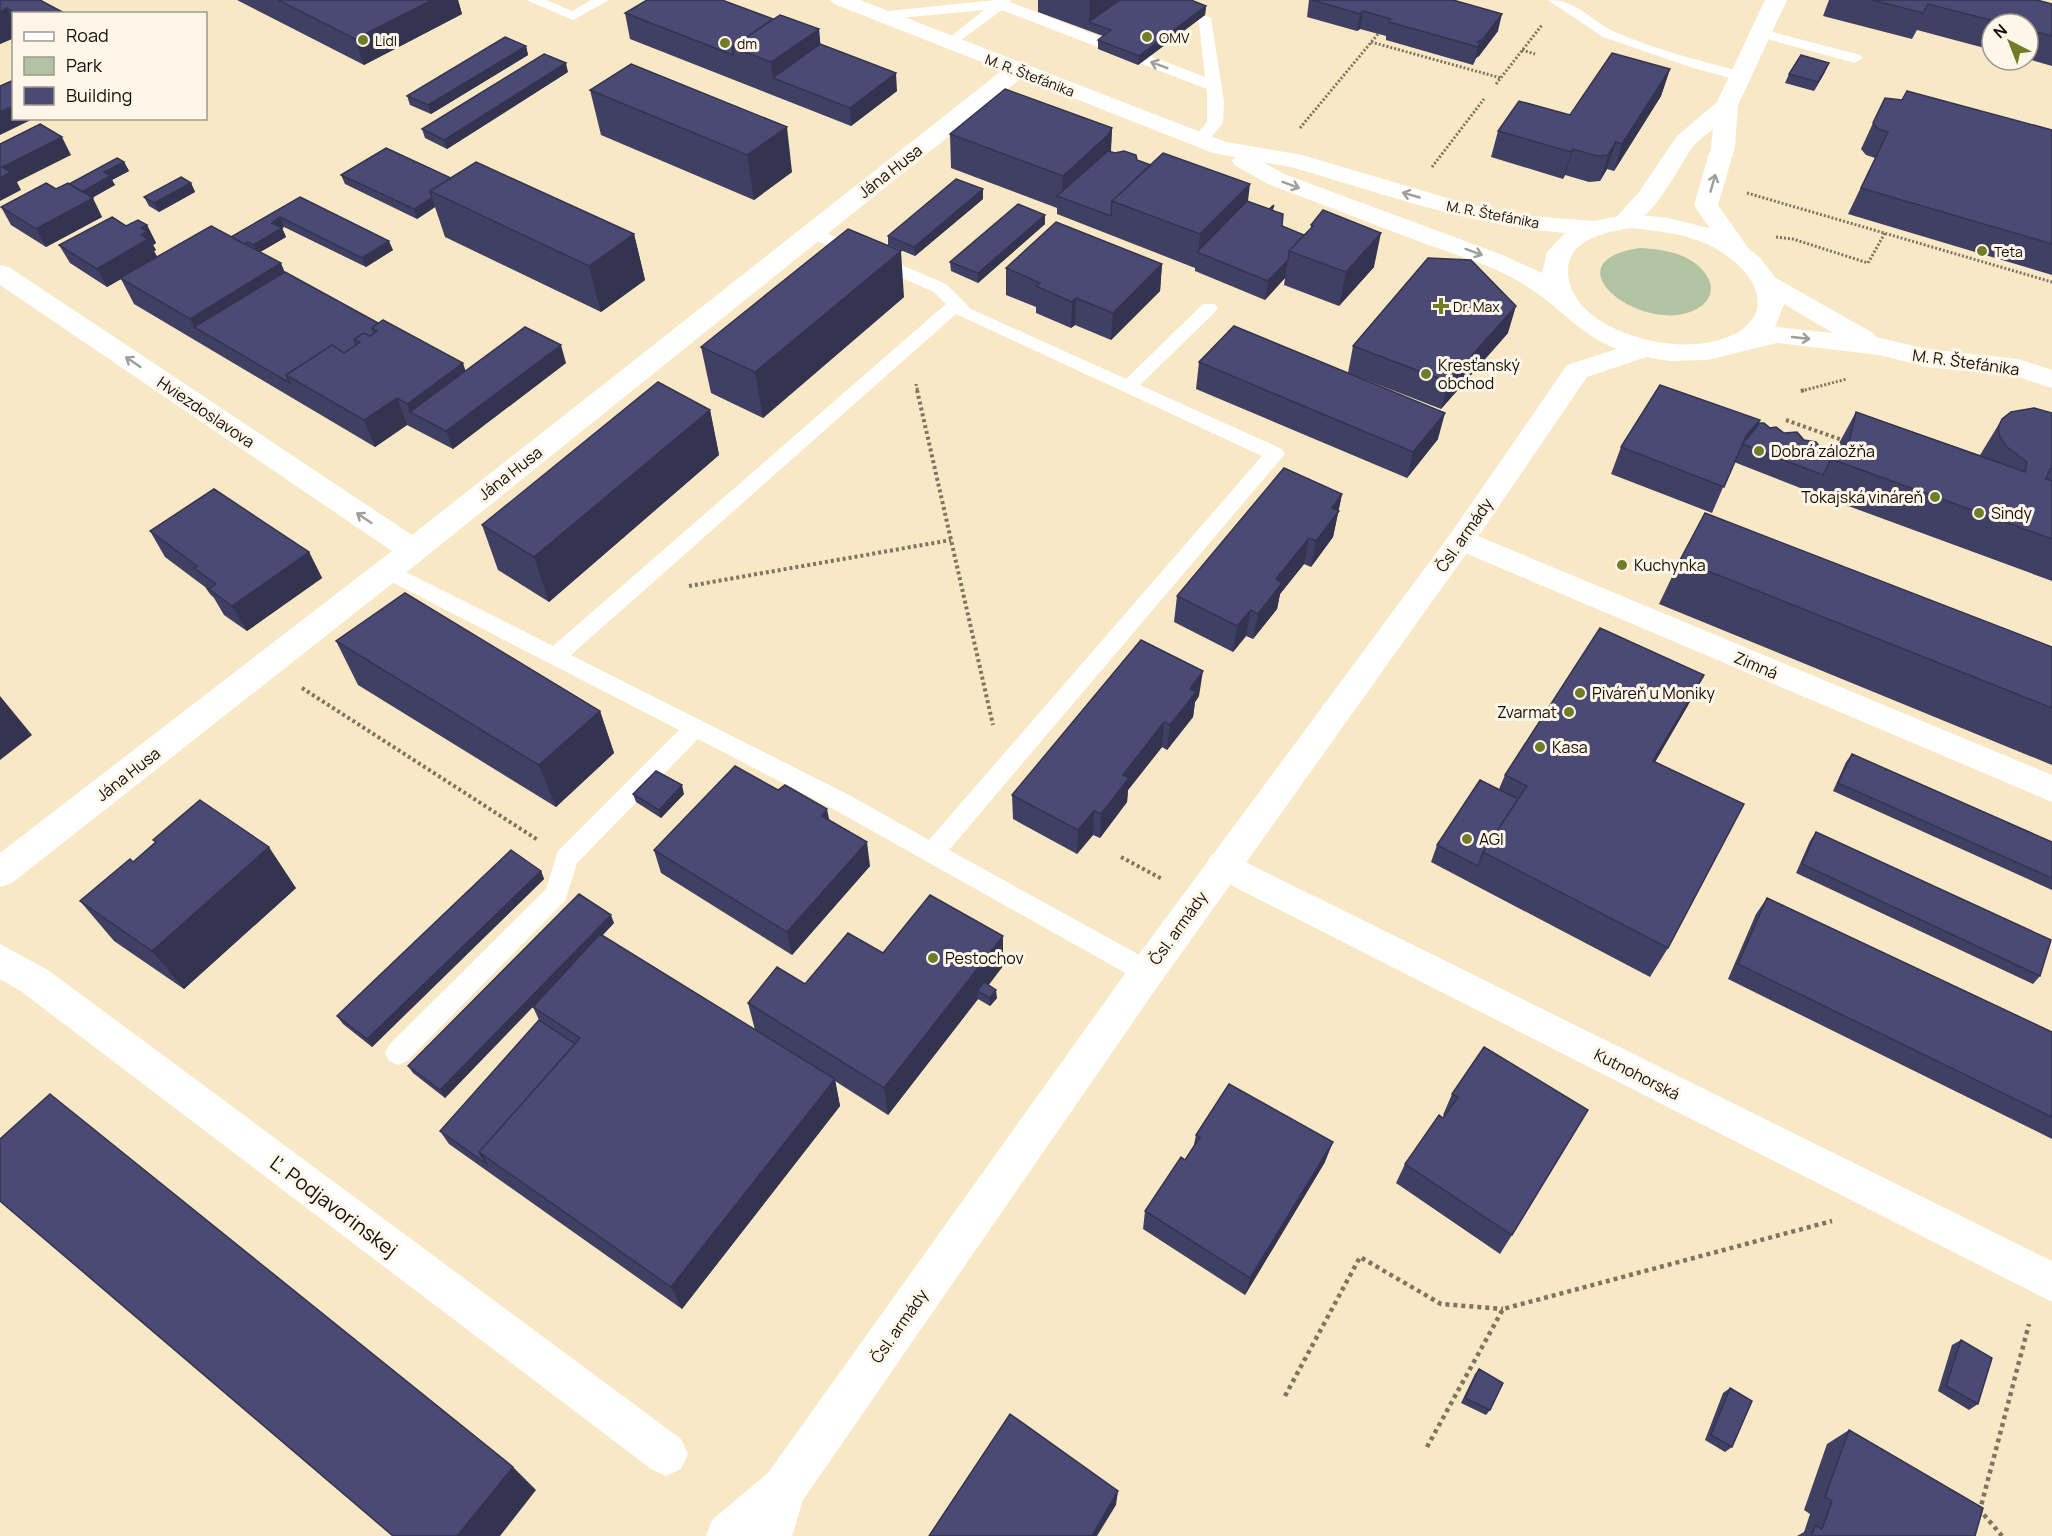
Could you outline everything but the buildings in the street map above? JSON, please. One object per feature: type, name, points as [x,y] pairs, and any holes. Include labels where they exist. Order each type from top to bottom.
[{"type":"street","name":"M. R. Štefánika","points":[[841,0],[1211,144],[1276,179],[1491,259],[1532,278],[1572,309]]},
{"type":"street","points":[[1738,252],[1706,205],[1723,147],[1727,105],[1776,0]]},
{"type":"street","name":"Jána Husa","points":[[0,873],[387,571],[1017,70]]},
{"type":"street","points":[[1624,222],[1648,197],[1685,141],[1727,105]]},
{"type":"street","name":"M. R. Štefánika","points":[[1211,144],[1294,160],[1463,210],[1517,222],[1592,228]]},
{"type":"street","points":[[1744,341],[1762,327],[1771,310],[1771,297],[1767,284],[1756,267],[1738,252],[1703,233],[1677,226],[1624,222],[1592,228],[1568,242],[1558,253],[1553,266],[1555,285],[1572,309],[1620,340],[1646,348],[1694,353],[1717,350],[1744,341],[1777,335],[1879,346]]},
{"type":"street","name":"Hviezdoslavova","points":[[0,273],[413,550]]},
{"type":"street","points":[[1767,284],[1879,346]]},
{"type":"street","points":[[1572,309],[1577,371],[1646,348]]},
{"type":"street","name":"M. R. Štefánika","points":[[1879,346],[1927,358],[2018,368],[2052,379]]},
{"type":"street","name":"Čsl. armády","points":[[728,1536],[784,1489],[1223,865],[1461,540],[1577,371]]},
{"type":"street","name":"Zimná","points":[[1461,540],[2052,789]]},
{"type":"street","name":"Kutnohorská","points":[[1223,865],[2052,1282]]},
{"type":"street","name":"Ľ. Podjavorinskej","points":[[0,960],[35,981],[666,1454]]},
{"type":"street","name":"Čsl. armády","points":[[770,1536],[784,1489]]},
{"type":"lane","points":[[533,0],[573,16],[602,0]]},
{"type":"lane","points":[[1154,0],[1206,21]]},
{"type":"lane","points":[[1207,0],[1206,21],[1214,86],[1215,123],[1211,144]]},
{"type":"lane","points":[[1557,1],[1608,34],[1695,64],[1741,76]]},
{"type":"lane","points":[[950,44],[1003,2]]},
{"type":"lane","points":[[879,16],[1003,2],[1214,86]]},
{"type":"lane","points":[[1761,33],[1855,58]]},
{"type":"lane","points":[[812,232],[940,288],[965,313],[1275,453],[932,853]]},
{"type":"lane","points":[[555,657],[956,304]]},
{"type":"lane","points":[[1128,387],[1209,308]]},
{"type":"lane","points":[[387,571],[843,803],[1147,972]]},
{"type":"lane","points":[[398,1053],[557,894],[566,858],[695,728]]},
{"type":"path","points":[[1496,84],[1557,1]]},
{"type":"path","points":[[1300,128],[1377,34]]},
{"type":"path","points":[[1371,42],[1501,78]]},
{"type":"path","points":[[1522,50],[1534,54]]},
{"type":"path","points":[[1430,170],[1484,99]]},
{"type":"path","points":[[1740,191],[2052,282]]},
{"type":"path","points":[[1772,236],[1792,239],[1868,262],[1885,233]]},
{"type":"path","points":[[907,347],[1004,770]]},
{"type":"path","points":[[1801,391],[1856,376]]},
{"type":"path","points":[[1786,420],[1852,443]]},
{"type":"path","points":[[651,573],[677,588],[951,540]]},
{"type":"path","points":[[301,687],[566,858]]},
{"type":"path","points":[[1121,857],[1170,883]]},
{"type":"path","points":[[1285,1396],[1360,1257],[1441,1304],[1503,1309],[1832,1221]]},
{"type":"path","points":[[1427,1447],[1503,1309]]},
{"type":"path","points":[[2002,1536],[1980,1510],[2029,1324]]},
{"type":"green space","points":[[1639,248],[1673,253],[1692,261],[1702,269],[1711,286],[1706,301],[1690,312],[1677,315],[1657,314],[1637,309],[1620,300],[1607,289],[1601,276],[1602,265],[1615,255]]},
{"type":"place","name":"OMV","points":[[1147,37]]},
{"type":"place","name":"Lidl","points":[[363,40]]},
{"type":"place","name":"dm","points":[[725,43]]},
{"type":"place","name":"Teta","points":[[1982,251]]},
{"type":"place","name":"Dr. Max","points":[[1441,306]]},
{"type":"place","name":"Kresťanský obchod","points":[[1426,374]]},
{"type":"place","name":"Dobrá záložňa","points":[[1759,451]]},
{"type":"place","name":"Tokajská vináreň","points":[[1935,497]]},
{"type":"place","name":"Sindy","points":[[1979,513]]},
{"type":"place","name":"Kuchynka","points":[[1622,565]]},
{"type":"place","name":"Piváreň u Moniky","points":[[1580,693]]},
{"type":"place","name":"Zvarmat","points":[[1569,712]]},
{"type":"place","name":"Kasa","points":[[1540,747]]},
{"type":"place","name":"AGI","points":[[1467,839]]},
{"type":"place","name":"Pestochov","points":[[933,958]]}]
